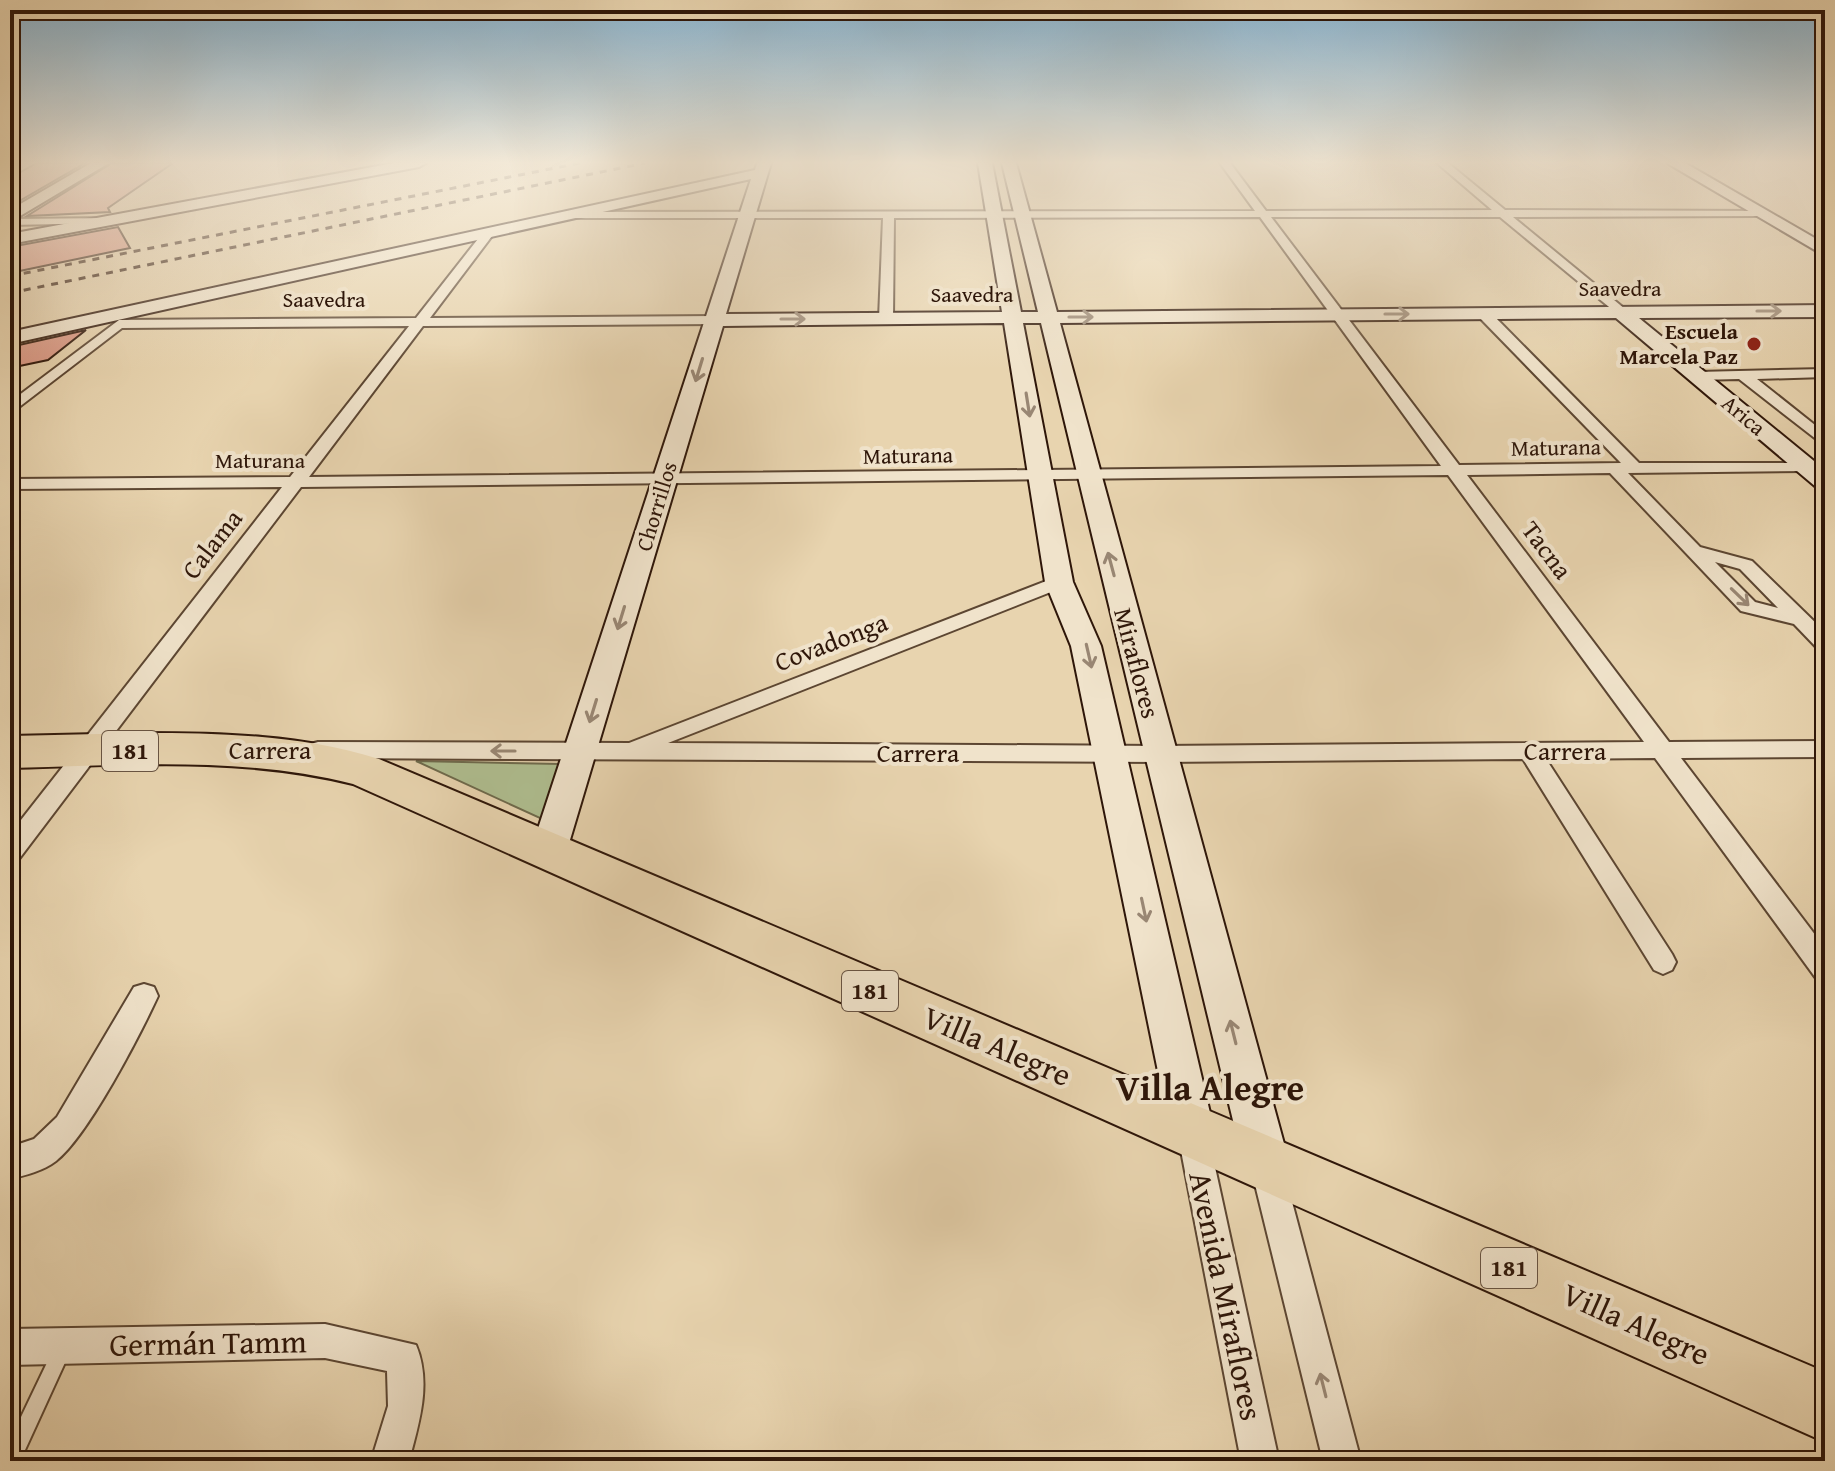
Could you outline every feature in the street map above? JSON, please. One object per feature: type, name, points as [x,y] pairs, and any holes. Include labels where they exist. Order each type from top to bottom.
[{"type":"highway","name":"Carrera","points":[[10,752],[251,750]]},
{"type":"highway","name":"Villa Alegre","points":[[251,750],[308,756],[364,770],[1825,1407]]},
{"type":"street","points":[[10,239],[49,232]]},
{"type":"street","points":[[10,338],[118,319],[489,232]]},
{"type":"street","name":"Calama","points":[[10,852],[489,232]]},
{"type":"street","name":"Chorrillos","points":[[549,850],[742,232]]},
{"type":"street","points":[[886,319],[889,232]]},
{"type":"street","name":"Miraflores","points":[[1010,232],[1013,318],[1059,582],[1086,646],[1192,1130]]},
{"type":"street","name":"Miraflores","points":[[1015,232],[1048,317],[1266,1162]]},
{"type":"street","name":"Tacna","points":[[1277,232],[1825,969]]},
{"type":"street","name":"Arica","points":[[1524,232],[1819,476]]},
{"type":"street","points":[[1791,232],[1825,251]]},
{"type":"street","name":"Saavedra","points":[[118,319],[420,322],[1825,311]]},
{"type":"street","points":[[1484,314],[1635,468]]},
{"type":"street","points":[[10,409],[118,319]]},
{"type":"street","points":[[1697,376],[1825,373]]},
{"type":"street","name":"Arica","points":[[1743,375],[1825,441]]},
{"type":"street","points":[[1614,468],[1748,607],[1799,619]]},
{"type":"street","name":"Maturana","points":[[10,484],[665,480],[1614,468],[1819,476]]},
{"type":"street","points":[[1695,551],[1746,565],[1825,644]]},
{"type":"street","name":"Covadonga","points":[[623,752],[1059,582]]},
{"type":"street","name":"Carrera","points":[[251,750],[1161,754],[1825,749]]},
{"type":"street","points":[[1530,752],[1663,962]]},
{"type":"street","points":[[10,1163],[29,1159],[45,1150],[68,1128],[144,996]]},
{"type":"street","name":"Avenida Miraflores","points":[[1192,1130],[1260,1461]]},
{"type":"street","points":[[1266,1162],[1342,1461]]},
{"type":"street","name":"Germán Tamm","points":[[10,1347],[325,1341],[404,1357],[406,1406],[390,1461]]},
{"type":"lane","points":[[10,1461],[64,1346]]},
{"type":"green space","points":[[416,761],[562,764],[542,819]]},
{"type":"building","points":[[93,232],[121,232],[130,248],[10,273],[10,247]]},
{"type":"building","points":[[86,330],[48,360],[10,368],[10,347]]},
{"type":"railway","points":[[10,276],[234,232]]},
{"type":"railway","points":[[10,293],[310,232]]},
{"type":"place","name":"Escuela Marcela Paz","points":[[1754,344]]},
{"type":"district","name":"Villa Alegre","points":[[1210,1087]]}]
